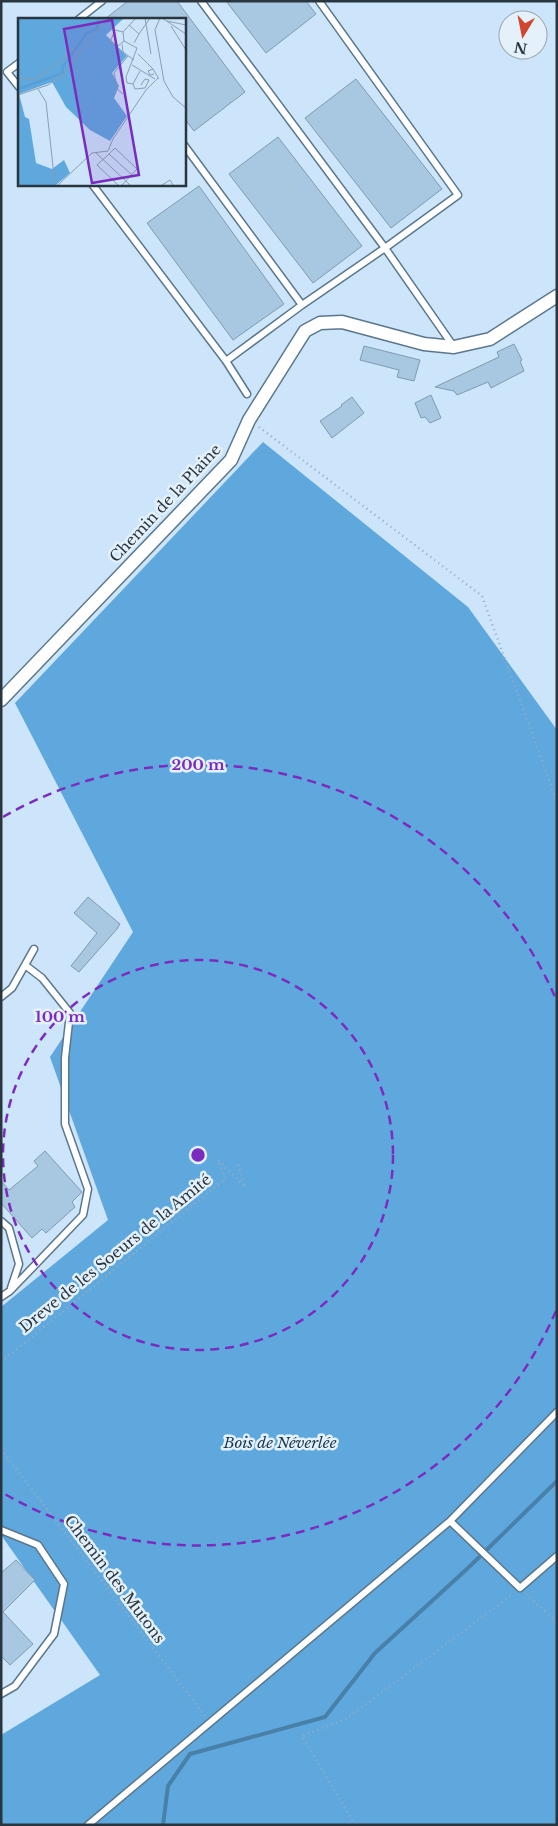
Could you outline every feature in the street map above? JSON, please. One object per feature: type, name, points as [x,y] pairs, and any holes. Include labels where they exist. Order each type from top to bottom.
[{"type":"street","name":"Chemin de la Plaine","points":[[1,700],[231,460],[249,420],[305,331],[320,323],[342,322],[424,344],[454,347],[490,339],[557,296]]},
{"type":"lane","points":[[88,16],[102,1]]},
{"type":"lane","points":[[201,1],[385,248],[454,347]]},
{"type":"lane","points":[[226,361],[302,304],[385,248],[458,195],[319,1]]},
{"type":"lane","points":[[18,64],[8,72],[18,86]]},
{"type":"lane","points":[[185,146],[302,304]]},
{"type":"lane","points":[[93,185],[226,361],[247,394]]},
{"type":"lane","points":[[1,997],[12,988],[34,949]]},
{"type":"lane","points":[[1,1297],[10,1291],[83,1215],[88,1190],[65,1124],[65,1058],[70,1013],[42,978],[25,965]]},
{"type":"lane","points":[[1,1221],[9,1228],[19,1264],[10,1291]]},
{"type":"lane","points":[[88,1825],[450,1521],[557,1412]]},
{"type":"lane","points":[[450,1521],[520,1588],[557,1556]]},
{"type":"lane","points":[[1,1530],[38,1545],[64,1584],[54,1634],[15,1686],[1,1694]]},
{"type":"path","points":[[249,420],[482,596],[557,802]]},
{"type":"path","name":"Dreve de les Soeurs de la Amité","points":[[1,1362],[224,1179],[218,1160],[245,1187],[237,1161]]},
{"type":"path","name":"Chemin des Mutons","points":[[1,1449],[210,1722]]},
{"type":"path","points":[[356,1825],[302,1736],[346,1719],[520,1588],[557,1622]]},
{"type":"green space","name":"Bois de Néverlée","points":[[263,442],[468,607],[557,730],[557,1825],[1,1825],[1,1735],[100,1675],[1,1535],[1,1307],[108,1220],[50,1057],[133,932],[15,703]]},
{"type":"building","points":[[128,1],[177,1],[245,92],[194,131],[185,119],[185,18],[106,18]]},
{"type":"building","points":[[226,1],[306,1],[316,14],[266,53]]},
{"type":"building","points":[[356,79],[442,189],[391,228],[305,118]]},
{"type":"building","points":[[278,137],[362,246],[313,283],[229,174]]},
{"type":"building","points":[[199,186],[284,304],[233,340],[147,223]]},
{"type":"building","points":[[514,344],[522,360],[520,361],[524,371],[491,388],[488,382],[457,395],[454,391],[435,387],[499,357],[497,352]]},
{"type":"building","points":[[364,346],[420,360],[414,381],[397,377],[399,370],[360,360]]},
{"type":"building","points":[[431,395],[441,418],[430,423],[425,417],[421,418],[415,403]]},
{"type":"building","points":[[352,397],[364,413],[332,438],[320,421]]},
{"type":"building","points":[[88,897],[120,924],[79,972],[71,966],[97,933],[74,913]]},
{"type":"building","points":[[45,1151],[82,1192],[72,1202],[75,1207],[46,1233],[42,1229],[32,1238],[1,1203],[1,1181],[9,1190],[38,1166],[34,1161]]},
{"type":"building","points":[[16,1560],[35,1580],[3,1612],[33,1644],[10,1665],[1,1656],[1,1573]]},
{"type":"waterway","points":[[163,1825],[168,1786],[190,1754],[325,1717],[375,1653],[468,1568],[557,1481]]}]
